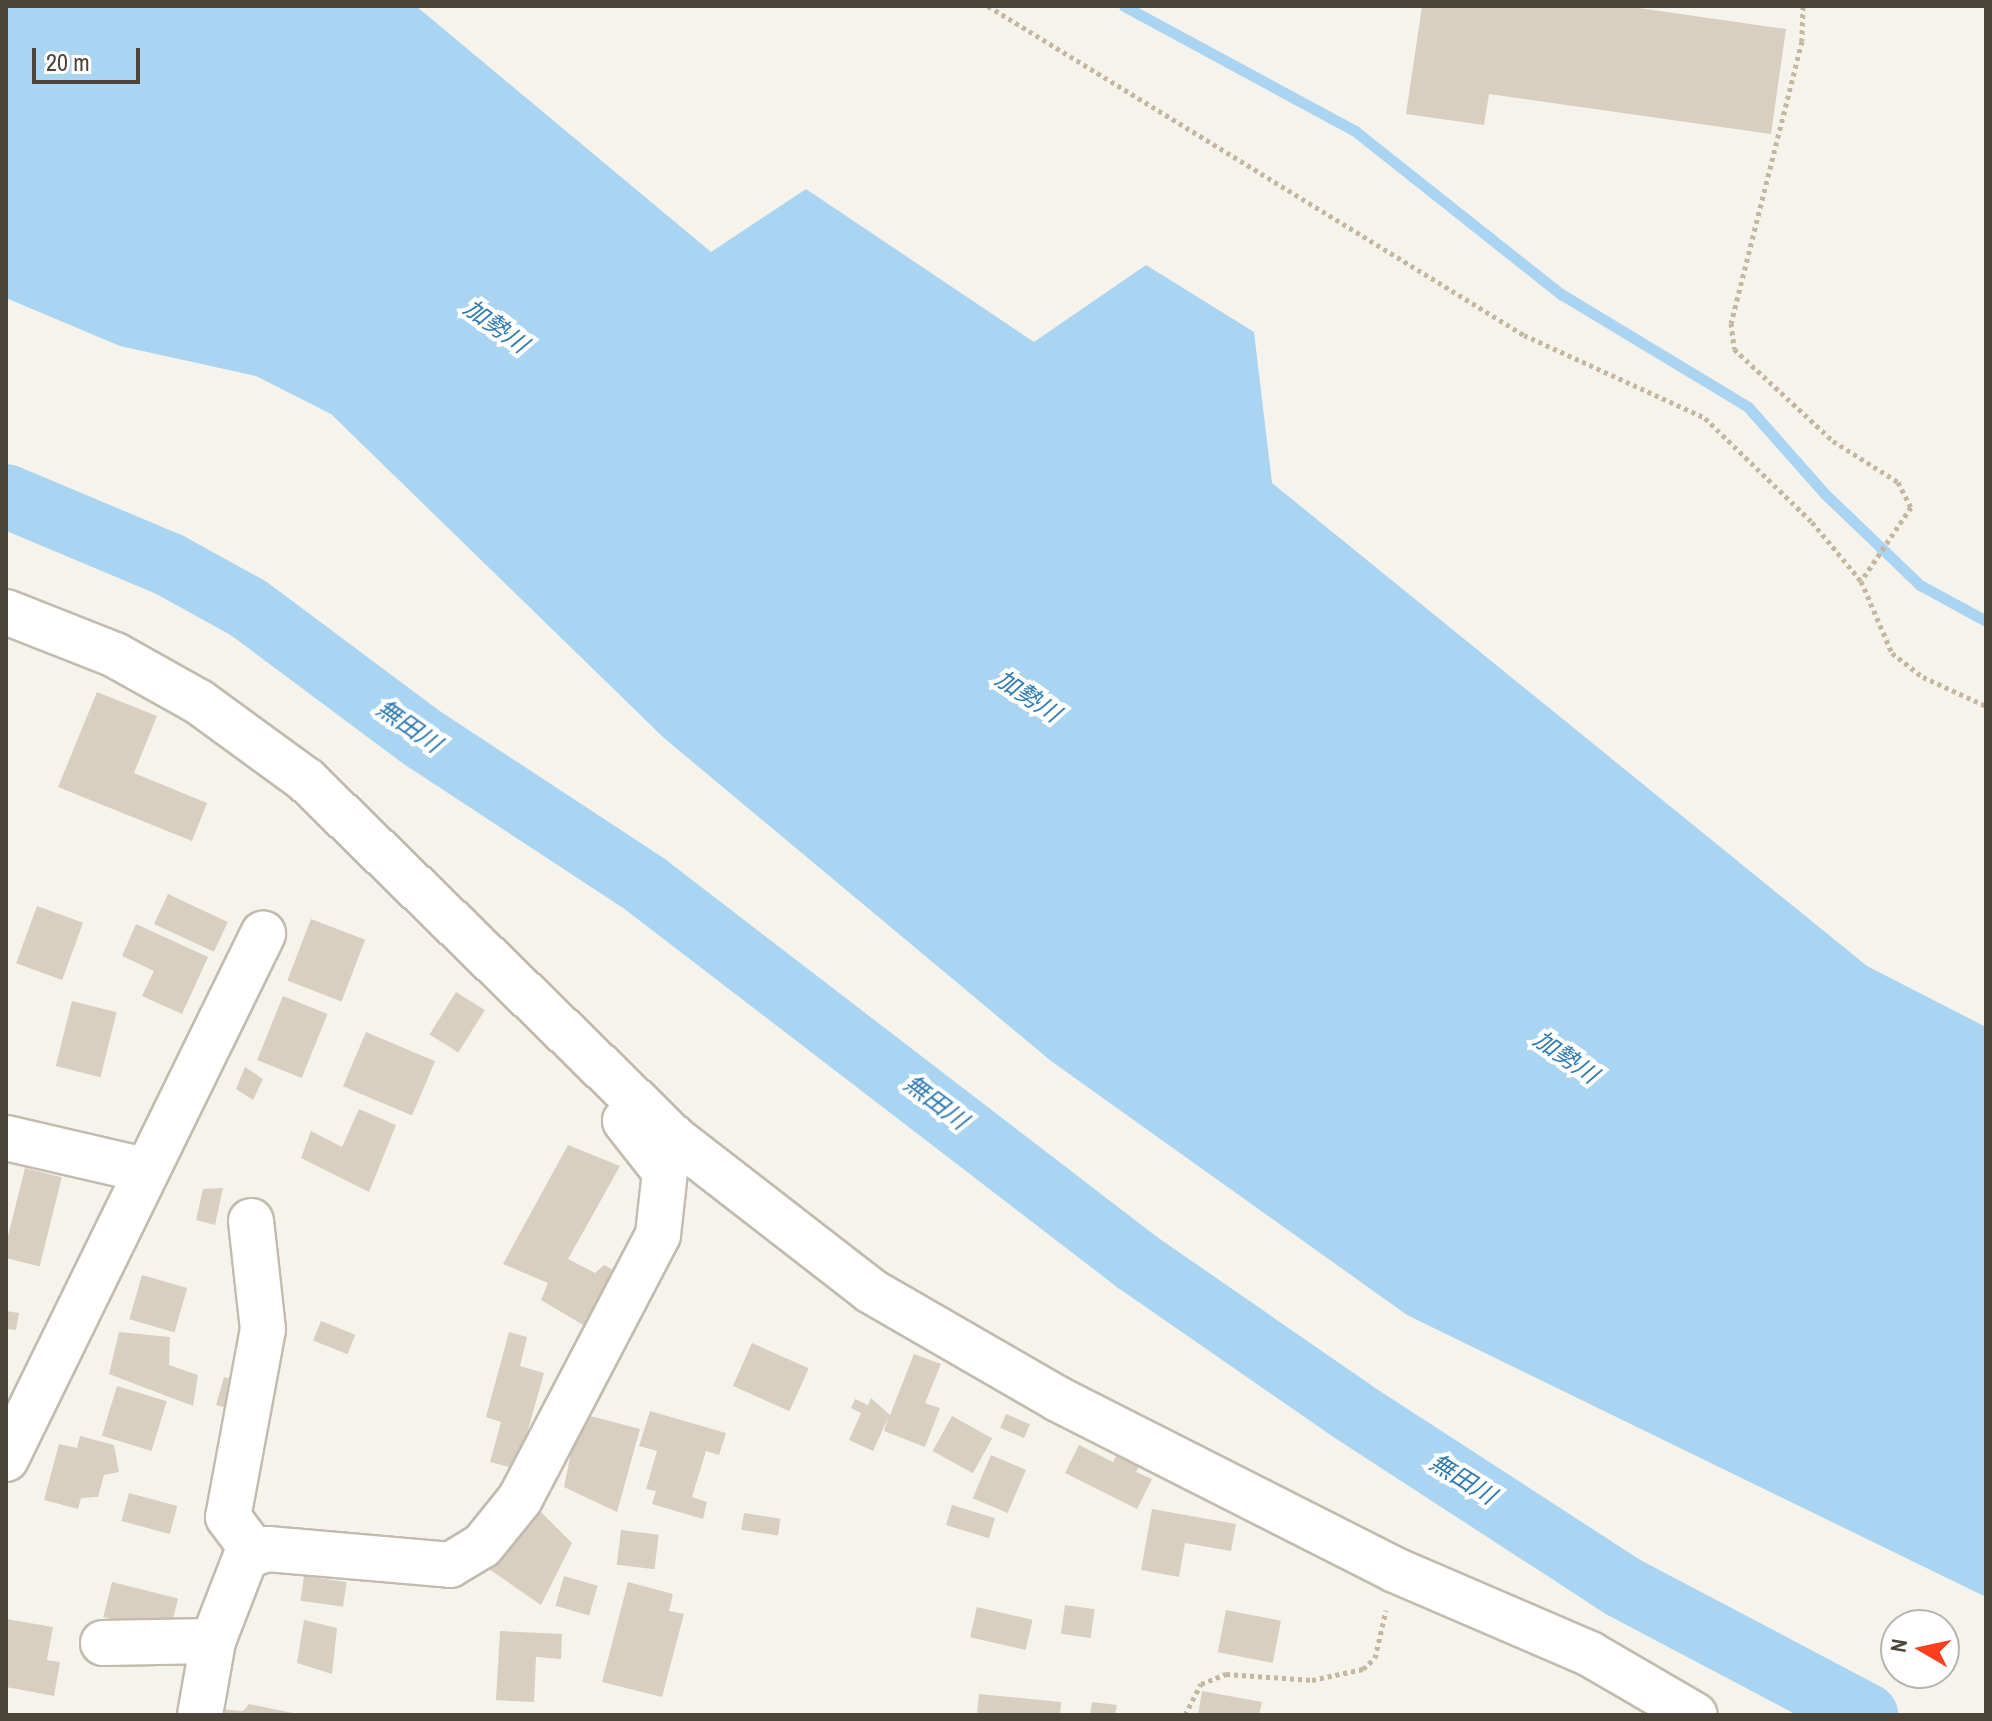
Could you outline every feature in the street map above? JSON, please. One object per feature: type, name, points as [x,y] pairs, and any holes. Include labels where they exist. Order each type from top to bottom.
[{"type":"street","points":[[6,612],[139,668],[306,780],[674,1138],[871,1291],[1058,1399],[1395,1570],[1590,1654],[1695,1715]]},
{"type":"street","points":[[6,1459],[263,934]]},
{"type":"street","points":[[200,1715],[213,1641],[246,1556],[320,1551],[450,1565],[482,1546],[520,1499],[658,1235],[665,1172],[638,1132],[591,1091],[558,1026]]},
{"type":"street","points":[[6,1138],[145,1170]]},
{"type":"street","points":[[251,1221],[263,1329],[228,1517],[255,1553]]},
{"type":"street","points":[[103,1643],[213,1641]]},
{"type":"path","points":[[988,6],[1524,335],[1705,418],[1812,522],[1861,581],[1892,653],[1923,677],[1986,706]]},
{"type":"path","points":[[1803,6],[1802,41],[1731,323],[1734,349],[1833,441],[1898,482],[1911,507],[1861,581]]},
{"type":"path","points":[[1185,1715],[1201,1684],[1226,1674],[1312,1680],[1363,1669],[1375,1658],[1395,1570]]},
{"type":"water","name":"加勢川","points":[[6,6],[416,6],[711,252],[806,189],[1034,342],[1146,265],[1254,332],[1272,483],[1867,966],[1986,1027],[1986,1597],[1407,1315],[1051,1061],[664,738],[331,414],[256,376],[120,346],[6,298]]},
{"type":"building","points":[[1422,6],[1625,6],[1786,29],[1771,134],[1489,94],[1484,125],[1406,114]]},
{"type":"building","points":[[97,692],[157,716],[134,773],[207,803],[192,841],[58,787]]},
{"type":"building","points":[[168,894],[228,922],[214,952],[154,924]]},
{"type":"building","points":[[37,906],[83,923],[62,980],[16,963]]},
{"type":"building","points":[[311,919],[365,940],[341,1001],[287,981]]},
{"type":"building","points":[[136,924],[208,957],[182,1014],[142,996],[154,971],[122,956]]},
{"type":"building","points":[[456,992],[485,1010],[458,1052],[430,1034]]},
{"type":"building","points":[[283,996],[328,1014],[302,1078],[257,1060]]},
{"type":"building","points":[[72,1001],[117,1012],[100,1077],[56,1066]]},
{"type":"building","points":[[366,1032],[435,1061],[412,1116],[343,1086]]},
{"type":"building","points":[[245,1067],[263,1079],[253,1100],[236,1089]]},
{"type":"building","points":[[359,1109],[396,1125],[369,1192],[301,1158],[311,1131],[342,1147]]},
{"type":"building","points":[[568,1145],[620,1166],[568,1259],[595,1273],[604,1265],[626,1277],[595,1332],[541,1300],[548,1283],[503,1264]]},
{"type":"building","points":[[25,1168],[62,1177],[40,1266],[6,1258],[6,1244]]},
{"type":"building","points":[[223,1188],[215,1225],[196,1220],[203,1189]]},
{"type":"building","points":[[142,1275],[187,1288],[174,1332],[129,1319]]},
{"type":"building","points":[[6,1311],[19,1313],[16,1330],[6,1329]]},
{"type":"building","points":[[321,1321],[355,1335],[347,1354],[313,1340]]},
{"type":"building","points":[[119,1332],[170,1337],[169,1365],[198,1375],[193,1406],[109,1374]]},
{"type":"building","points":[[509,1332],[527,1337],[520,1366],[544,1373],[517,1469],[490,1462],[501,1422],[486,1417]]},
{"type":"building","points":[[752,1343],[809,1368],[790,1411],[733,1386]]},
{"type":"building","points":[[914,1354],[941,1364],[925,1403],[940,1408],[925,1447],[884,1431],[888,1418],[873,1451],[849,1440],[861,1413],[851,1408],[855,1399],[868,1405],[871,1398],[890,1415]]},
{"type":"building","points":[[224,1377],[242,1382],[234,1410],[216,1405]]},
{"type":"building","points":[[117,1386],[167,1401],[152,1451],[102,1436]]},
{"type":"building","points":[[650,1411],[726,1433],[719,1455],[706,1451],[692,1497],[707,1502],[703,1519],[652,1504],[656,1491],[646,1489],[657,1451],[639,1446]]},
{"type":"building","points":[[579,1413],[640,1429],[617,1512],[564,1487]]},
{"type":"building","points":[[1006,1414],[1030,1424],[1024,1438],[1000,1428]]},
{"type":"building","points":[[952,1416],[992,1438],[973,1473],[933,1451]]},
{"type":"building","points":[[80,1436],[114,1445],[119,1472],[104,1475],[98,1497],[81,1498],[78,1509],[44,1500],[59,1444],[77,1448]]},
{"type":"building","points":[[1124,1441],[1146,1452],[1136,1472],[1152,1479],[1137,1509],[1065,1473],[1079,1445],[1113,1462]]},
{"type":"building","points":[[991,1455],[1026,1470],[1008,1513],[973,1498]]},
{"type":"building","points":[[129,1493],[177,1506],[170,1534],[121,1521]]},
{"type":"building","points":[[531,1502],[572,1543],[541,1605],[486,1567]]},
{"type":"building","points":[[952,1505],[995,1518],[989,1538],[946,1525]]},
{"type":"building","points":[[1152,1509],[1236,1524],[1231,1551],[1185,1543],[1179,1577],[1141,1570]]},
{"type":"building","points":[[744,1513],[781,1519],[778,1536],[741,1530]]},
{"type":"building","points":[[621,1530],[659,1535],[654,1569],[617,1565]]},
{"type":"building","points":[[304,1576],[347,1582],[343,1607],[301,1601]]},
{"type":"building","points":[[564,1576],[598,1586],[589,1615],[555,1606]]},
{"type":"building","points":[[112,1582],[178,1598],[169,1633],[103,1617]]},
{"type":"building","points":[[628,1582],[673,1594],[669,1611],[684,1614],[662,1697],[602,1682]]},
{"type":"building","points":[[1065,1605],[1095,1609],[1091,1638],[1061,1634]]},
{"type":"building","points":[[977,1607],[1033,1620],[1026,1650],[970,1637]]},
{"type":"building","points":[[1226,1610],[1281,1621],[1273,1663],[1218,1652]]},
{"type":"building","points":[[6,1619],[53,1627],[47,1660],[60,1662],[54,1696],[6,1687]]},
{"type":"building","points":[[304,1620],[337,1628],[332,1674],[297,1663]]},
{"type":"building","points":[[500,1631],[562,1634],[561,1659],[536,1657],[534,1702],[496,1700]]},
{"type":"building","points":[[1202,1691],[1262,1702],[1259,1715],[1198,1715]]},
{"type":"building","points":[[979,1694],[1061,1702],[1060,1715],[977,1715]]},
{"type":"building","points":[[1092,1702],[1117,1705],[1115,1715],[1090,1715]]},
{"type":"building","points":[[249,1704],[298,1715],[206,1715],[207,1708],[243,1711]]},
{"type":"waterway","points":[[1124,6],[1355,131],[1561,294],[1748,407],[1825,494],[1920,585],[1986,621]]},
{"type":"waterway","name":"無田川","points":[[6,496],[170,565],[248,608],[424,739],[646,885],[1137,1262],[1352,1411],[1623,1587],[1866,1715]]}]
